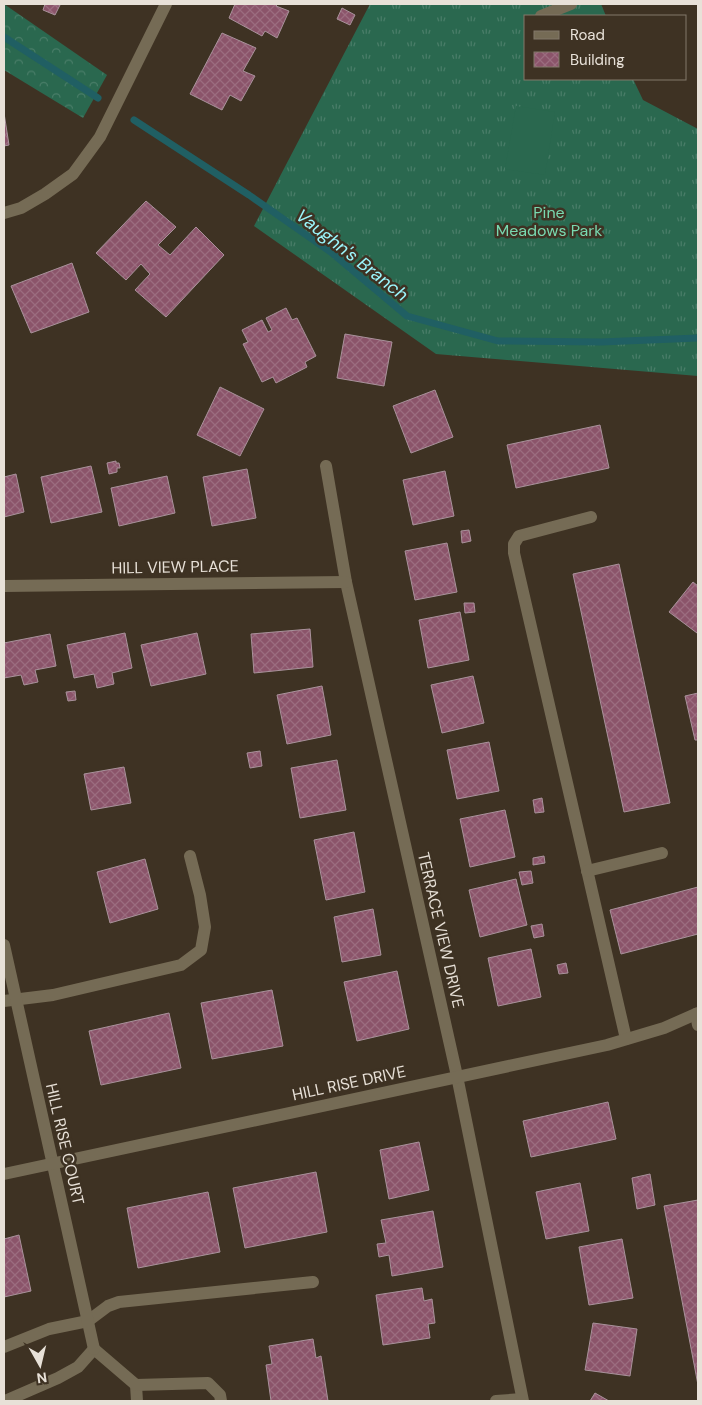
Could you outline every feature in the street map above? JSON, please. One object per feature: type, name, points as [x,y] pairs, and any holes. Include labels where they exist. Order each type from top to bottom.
[{"type":"street","points":[[4,213],[22,208],[73,174],[100,138],[166,4]]},
{"type":"street","points":[[544,15],[571,4]]},
{"type":"street","name":"TERRACE VIEW DRIVE","points":[[326,466],[346,582],[457,1076],[522,1400]]},
{"type":"street","points":[[590,517],[519,536],[514,544],[514,553],[626,1039]]},
{"type":"street","name":"HILL VIEW PLACE","points":[[4,586],[346,582]]},
{"type":"street","points":[[587,871],[662,853]]},
{"type":"street","points":[[10,1001],[53,994],[181,965],[201,950],[205,928],[200,895],[190,856]]},
{"type":"street","name":"HILL RISE COURT","points":[[4,945],[10,1001],[53,1164],[94,1350]]},
{"type":"street","name":"HILL RISE DRIVE","points":[[4,1174],[608,1045],[697,1017]]},
{"type":"street","points":[[4,1347],[49,1329],[88,1321],[108,1306],[119,1302],[313,1282]]},
{"type":"street","points":[[6,1401],[78,1367],[94,1350],[136,1385],[208,1383],[220,1395],[220,1401]]},
{"type":"street","points":[[136,1385],[137,1401]]},
{"type":"street","points":[[496,1401],[522,1400]]},
{"type":"green space","points":[[4,4],[107,75],[83,118],[4,70]]},
{"type":"green space","name":"Pine Meadows Park","points":[[370,4],[601,4],[606,15],[524,15],[524,80],[633,80],[643,100],[698,129],[698,376],[436,354],[254,226]]},
{"type":"green space","points":[[516,106],[555,112],[545,175],[505,169]]},
{"type":"building","points":[[45,4],[60,5],[55,15],[43,10]]},
{"type":"building","points":[[235,4],[278,4],[276,6],[289,11],[277,38],[265,31],[262,36],[229,18]]},
{"type":"building","points":[[342,8],[355,15],[350,25],[337,19]]},
{"type":"building","points":[[222,33],[256,48],[243,71],[255,76],[241,101],[230,95],[222,110],[190,94]]},
{"type":"building","points":[[4,113],[9,145],[4,146]]},
{"type":"building","points":[[146,201],[176,227],[158,245],[170,255],[196,227],[224,255],[166,317],[135,290],[150,274],[141,264],[126,280],[96,253]]},
{"type":"building","points":[[72,263],[89,312],[31,333],[11,286]]},
{"type":"building","points":[[286,308],[292,320],[297,318],[316,356],[305,362],[307,367],[276,383],[273,377],[262,382],[243,344],[248,342],[242,330],[262,320],[268,332],[272,330],[266,318]]},
{"type":"building","points":[[345,334],[392,342],[384,386],[337,378]]},
{"type":"building","points":[[220,387],[264,409],[240,456],[197,435]]},
{"type":"building","points":[[435,390],[453,437],[411,453],[393,406]]},
{"type":"building","points":[[600,425],[609,468],[516,488],[507,445]]},
{"type":"building","points":[[116,461],[116,463],[119,463],[120,468],[117,468],[117,472],[109,474],[107,463]]},
{"type":"building","points":[[91,466],[102,512],[51,523],[41,477]]},
{"type":"building","points":[[247,469],[256,518],[212,526],[203,477]]},
{"type":"building","points":[[445,471],[454,516],[413,525],[403,480]]},
{"type":"building","points":[[16,474],[24,512],[4,517],[4,477]]},
{"type":"building","points":[[167,476],[175,513],[119,526],[111,488]]},
{"type":"building","points":[[469,530],[471,541],[462,543],[461,531]]},
{"type":"building","points":[[447,543],[457,592],[415,600],[405,551]]},
{"type":"building","points":[[619,564],[670,803],[624,812],[573,574]]},
{"type":"building","points":[[693,582],[698,586],[697,633],[669,612]]},
{"type":"building","points":[[464,603],[474,603],[475,612],[465,613]]},
{"type":"building","points":[[460,612],[469,660],[428,668],[419,620]]},
{"type":"building","points":[[310,629],[313,667],[254,673],[251,634]]},
{"type":"building","points":[[125,633],[132,668],[112,673],[114,684],[97,688],[94,674],[74,678],[67,645]]},
{"type":"building","points":[[197,633],[206,674],[151,686],[141,645]]},
{"type":"building","points":[[50,634],[56,666],[35,670],[38,682],[24,685],[21,675],[4,678],[4,643]]},
{"type":"building","points":[[473,676],[484,723],[442,733],[431,685]]},
{"type":"building","points":[[322,686],[331,735],[287,744],[277,695]]},
{"type":"building","points":[[75,691],[76,700],[68,701],[66,692]]},
{"type":"building","points":[[698,693],[698,740],[695,740],[685,696]]},
{"type":"building","points":[[489,742],[499,791],[457,799],[447,750]]},
{"type":"building","points":[[260,751],[262,766],[250,768],[247,753]]},
{"type":"building","points":[[337,760],[346,810],[300,818],[291,768]]},
{"type":"building","points":[[124,767],[131,803],[91,810],[84,774]]},
{"type":"building","points":[[542,798],[544,812],[535,813],[533,800]]},
{"type":"building","points":[[505,810],[515,857],[470,867],[460,819]]},
{"type":"building","points":[[354,832],[365,892],[326,900],[314,840]]},
{"type":"building","points":[[544,856],[545,863],[533,865],[533,858]]},
{"type":"building","points":[[145,859],[158,909],[110,923],[97,872]]},
{"type":"building","points":[[531,871],[533,883],[522,885],[519,872]]},
{"type":"building","points":[[516,879],[527,925],[480,937],[469,890]]},
{"type":"building","points":[[698,887],[698,934],[621,954],[610,910]]},
{"type":"building","points":[[373,909],[381,955],[342,962],[334,917]]},
{"type":"building","points":[[542,924],[544,936],[534,938],[531,926]]},
{"type":"building","points":[[531,949],[541,997],[498,1006],[488,958]]},
{"type":"building","points":[[566,963],[568,973],[559,974],[557,965]]},
{"type":"building","points":[[397,971],[409,1029],[357,1041],[344,982]]},
{"type":"building","points":[[272,990],[283,1046],[212,1059],[201,1003]]},
{"type":"building","points":[[169,1013],[181,1068],[101,1085],[89,1031]]},
{"type":"building","points":[[608,1102],[616,1139],[531,1157],[523,1121]]},
{"type":"building","points":[[419,1142],[429,1190],[389,1199],[380,1150]]},
{"type":"building","points":[[316,1172],[327,1232],[245,1248],[233,1188]]},
{"type":"building","points":[[650,1174],[655,1205],[637,1209],[632,1178]]},
{"type":"building","points":[[580,1183],[589,1231],[546,1239],[536,1192]]},
{"type":"building","points":[[208,1192],[220,1252],[138,1268],[127,1208]]},
{"type":"building","points":[[698,1200],[698,1385],[664,1206]]},
{"type":"building","points":[[433,1211],[443,1267],[392,1276],[389,1255],[379,1257],[377,1244],[386,1243],[381,1220]]},
{"type":"building","points":[[19,1235],[31,1291],[4,1297],[4,1239]]},
{"type":"building","points":[[622,1239],[633,1298],[589,1305],[579,1247]]},
{"type":"building","points":[[422,1288],[424,1301],[432,1299],[435,1323],[428,1324],[430,1338],[383,1345],[376,1295]]},
{"type":"building","points":[[593,1323],[637,1329],[630,1376],[585,1370]]},
{"type":"building","points":[[313,1339],[316,1358],[321,1356],[328,1401],[271,1401],[266,1365],[272,1364],[269,1346]]},
{"type":"building","points":[[595,1393],[609,1401],[590,1401]]},
{"type":"waterway","name":"Vaughn's Branch","points":[[4,37],[98,98]]},
{"type":"waterway","name":"Vaughn's Branch","points":[[134,120],[249,195],[332,253],[407,316],[498,341],[601,342],[698,338]]}]
